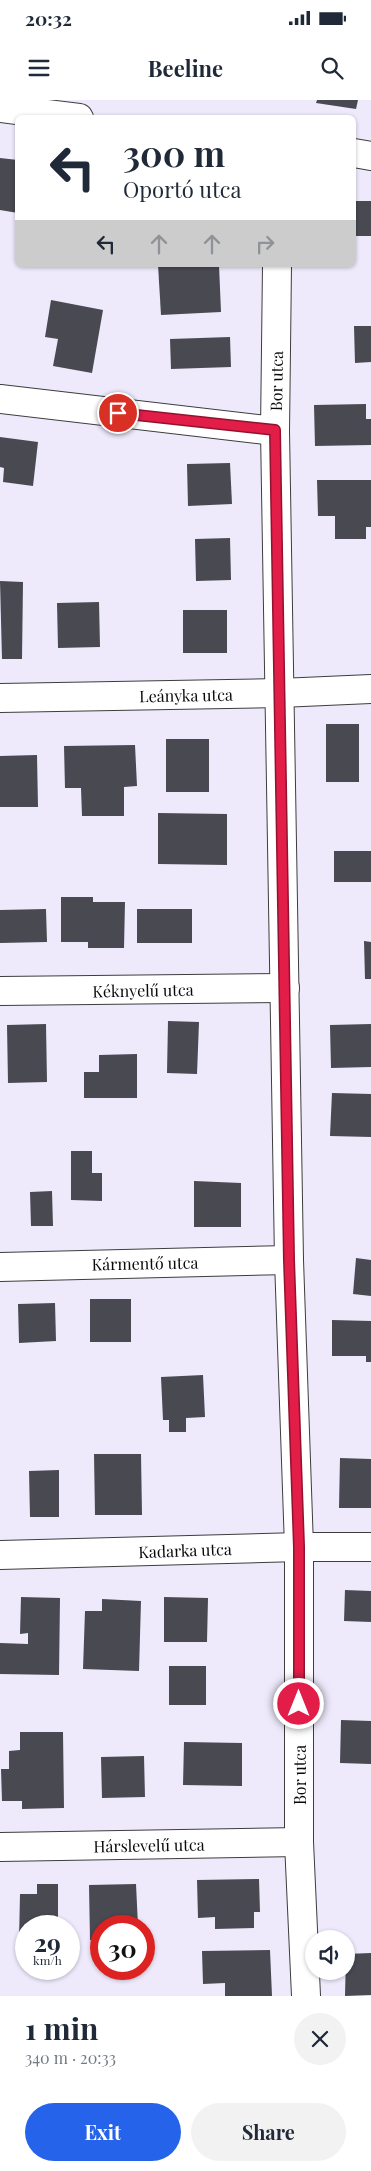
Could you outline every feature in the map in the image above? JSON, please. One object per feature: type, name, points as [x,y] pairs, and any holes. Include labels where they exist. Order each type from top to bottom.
[{"type":"street","points":[[0,108],[55,115]]},
{"type":"street","points":[[356,153],[371,156]]},
{"type":"street","name":"Bor utca","points":[[277,267],[275,430],[289,1260],[299,1547],[299,1842],[306,1996]]},
{"type":"street","points":[[0,399],[275,430]]},
{"type":"street","name":"Leányka utca","points":[[0,698],[280,693],[371,689]]},
{"type":"street","name":"Kéknyelű utca","points":[[0,992],[285,988]]},
{"type":"street","name":"Kármentő utca","points":[[0,1267],[289,1260]]},
{"type":"street","name":"Kadarka utca","points":[[0,1555],[299,1547],[371,1547]]},
{"type":"street","name":"Hárslevelű utca","points":[[0,1847],[299,1842]]},
{"type":"building","points":[[317,100],[358,100],[356,109],[316,103]]},
{"type":"building","points":[[0,158],[15,160],[15,212],[0,210]]},
{"type":"building","points":[[356,201],[371,201],[371,236],[356,236]]},
{"type":"building","points":[[158,267],[219,267],[221,312],[161,315]]},
{"type":"building","points":[[51,300],[103,310],[92,373],[53,366],[58,339],[45,337]]},
{"type":"building","points":[[354,326],[371,326],[371,362],[355,363]]},
{"type":"building","points":[[230,337],[231,367],[171,369],[170,339]]},
{"type":"building","points":[[366,404],[366,419],[371,419],[371,445],[315,446],[314,405]]},
{"type":"building","points":[[0,437],[38,442],[33,486],[3,482],[4,468],[0,467]]},
{"type":"building","points":[[230,463],[232,504],[188,506],[187,464]]},
{"type":"building","points":[[317,480],[371,480],[371,527],[366,527],[366,539],[335,539],[335,516],[318,516]]},
{"type":"building","points":[[230,538],[231,580],[196,581],[195,539]]},
{"type":"building","points":[[0,581],[23,582],[22,659],[2,659]]},
{"type":"building","points":[[99,602],[100,647],[58,648],[57,603]]},
{"type":"building","points":[[183,610],[227,610],[227,653],[183,653]]},
{"type":"building","points":[[326,724],[359,724],[359,782],[326,782]]},
{"type":"building","points":[[166,739],[209,739],[209,792],[166,792]]},
{"type":"building","points":[[135,745],[137,786],[124,787],[124,816],[82,816],[81,788],[65,788],[64,746]]},
{"type":"building","points":[[37,755],[38,807],[0,807],[0,756]]},
{"type":"building","points":[[158,813],[227,814],[227,865],[158,864]]},
{"type":"building","points":[[334,851],[371,851],[371,882],[334,882]]},
{"type":"building","points":[[61,897],[93,897],[93,902],[125,902],[124,948],[88,948],[88,942],[61,942]]},
{"type":"building","points":[[46,909],[47,942],[0,943],[0,910]]},
{"type":"building","points":[[137,909],[192,909],[192,943],[137,943]]},
{"type":"building","points":[[364,941],[371,942],[371,979],[365,979]]},
{"type":"building","points":[[168,1021],[199,1022],[197,1074],[167,1073]]},
{"type":"building","points":[[46,1024],[47,1082],[8,1083],[7,1025]]},
{"type":"building","points":[[371,1024],[371,1067],[331,1068],[330,1025]]},
{"type":"building","points":[[137,1054],[137,1098],[84,1098],[84,1072],[99,1072],[99,1055]]},
{"type":"building","points":[[332,1093],[371,1094],[371,1137],[330,1136]]},
{"type":"building","points":[[71,1151],[92,1151],[92,1173],[102,1173],[102,1201],[71,1200]]},
{"type":"building","points":[[194,1181],[241,1183],[241,1227],[194,1227]]},
{"type":"building","points":[[52,1191],[53,1226],[31,1226],[30,1192]]},
{"type":"building","points":[[356,1258],[371,1260],[371,1296],[353,1294]]},
{"type":"building","points":[[90,1299],[131,1299],[131,1342],[90,1342]]},
{"type":"building","points":[[55,1303],[56,1341],[19,1343],[18,1304]]},
{"type":"building","points":[[332,1320],[371,1321],[371,1362],[366,1362],[366,1356],[332,1356]]},
{"type":"building","points":[[203,1375],[205,1417],[186,1418],[186,1432],[169,1432],[169,1420],[163,1420],[161,1377]]},
{"type":"building","points":[[94,1454],[141,1454],[142,1515],[95,1515]]},
{"type":"building","points":[[340,1458],[371,1459],[371,1508],[339,1508]]},
{"type":"building","points":[[59,1470],[59,1517],[30,1517],[29,1471]]},
{"type":"building","points":[[345,1590],[371,1591],[371,1622],[344,1621]]},
{"type":"building","points":[[21,1597],[60,1598],[59,1675],[0,1674],[0,1643],[28,1644],[28,1633],[20,1634]]},
{"type":"building","points":[[164,1597],[208,1598],[207,1642],[164,1642]]},
{"type":"building","points":[[102,1599],[141,1601],[139,1671],[83,1669],[85,1611],[102,1611]]},
{"type":"building","points":[[169,1666],[206,1666],[206,1705],[169,1705]]},
{"type":"building","points":[[341,1720],[371,1721],[371,1764],[340,1763]]},
{"type":"building","points":[[20,1732],[63,1732],[64,1808],[22,1809],[22,1801],[2,1801],[1,1769],[9,1769],[9,1751],[20,1750]]},
{"type":"building","points":[[184,1742],[242,1743],[242,1786],[183,1785]]},
{"type":"building","points":[[144,1756],[145,1797],[102,1798],[101,1757]]},
{"type":"building","points":[[259,1879],[260,1912],[254,1912],[254,1928],[215,1929],[215,1917],[198,1918],[197,1880]]},
{"type":"building","points":[[37,1884],[58,1884],[58,1915],[20,1915],[20,1894],[37,1894]]},
{"type":"building","points":[[136,1884],[137,1915],[90,1915],[90,1940],[89,1885]]},
{"type":"building","points":[[270,1950],[272,1996],[225,1996],[225,1983],[203,1984],[202,1951]]},
{"type":"building","points":[[371,1953],[371,1995],[345,1996],[345,1980],[355,1980],[355,1954]]},
{"type":"route","points":[[118,413],[275,430],[289,1260],[299,1547],[299,1704]]}]
